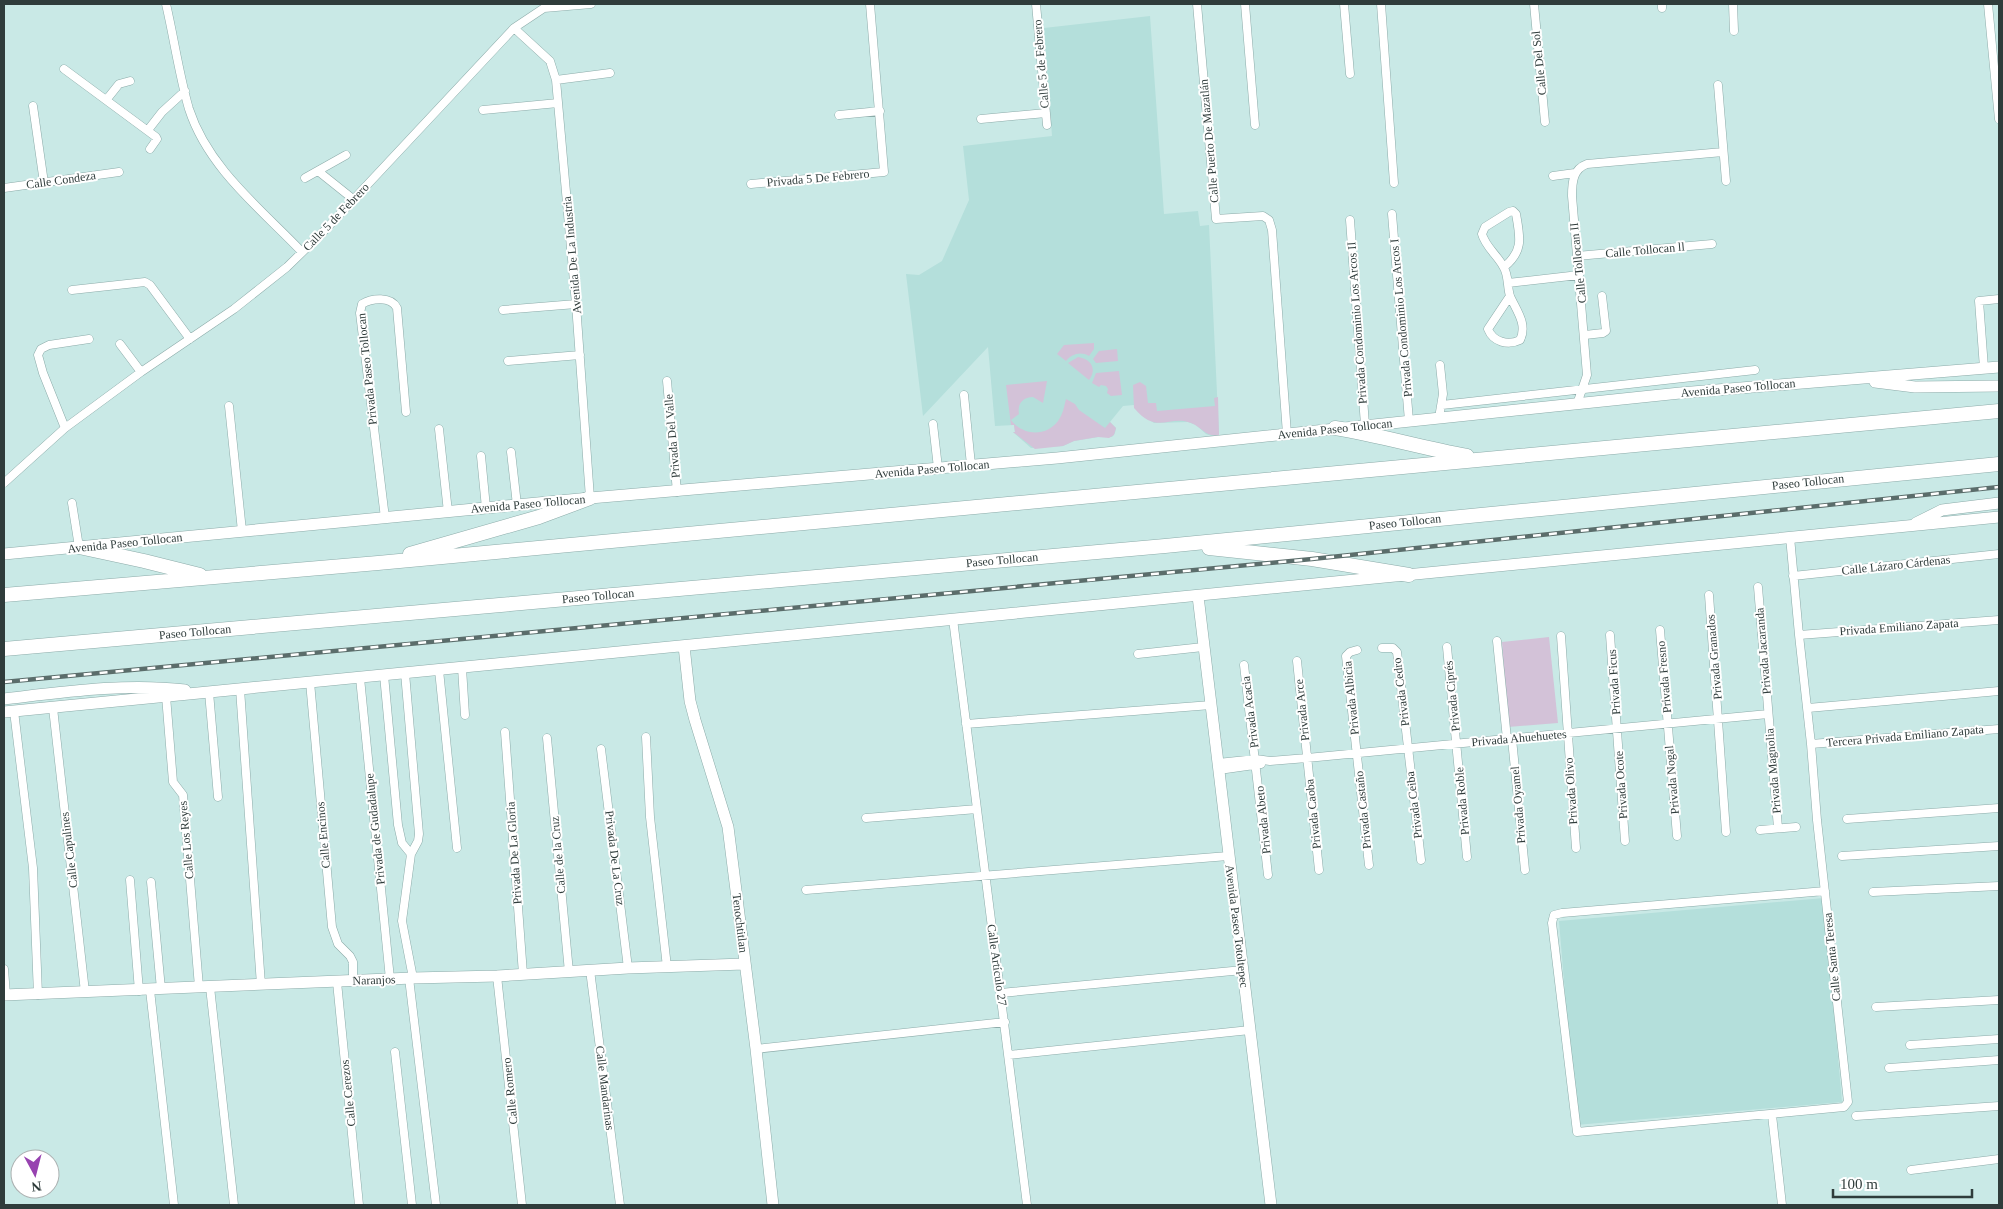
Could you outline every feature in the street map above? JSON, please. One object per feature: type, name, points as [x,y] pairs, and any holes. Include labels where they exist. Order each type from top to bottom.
[{"type":"highway","points":[[4,595],[378,563],[1999,411]]},
{"type":"highway","points":[[1335,428],[1428,450],[1485,459]]},
{"type":"highway","name":"Paseo Tollocan","points":[[4,649],[1166,546],[1999,464]]},
{"type":"highway","points":[[378,563],[539,517],[590,498]]},
{"type":"highway","points":[[1166,546],[1226,549],[1312,558],[1409,575]]},
{"type":"highway","points":[[79,547],[210,578]]},
{"type":"main road","name":"Avenida Paseo Tollocan","points":[[4,554],[590,498],[677,492],[971,465],[1680,393],[1999,367]]},
{"type":"main road","name":"Avenida Paseo Tollocan","points":[[1859,379],[1914,387],[1999,386]]},
{"type":"main road","points":[[1910,526],[1942,510],[1999,503]]},
{"type":"main road","points":[[9,711],[1999,517]]},
{"type":"main road","name":"Avenida Paseo Totoltepec","points":[[1198,596],[1271,1205]]},
{"type":"main road","name":"Tenochtitlan","points":[[684,646],[690,701],[728,827],[756,1049],[773,1205]]},
{"type":"main road","points":[[4,699],[145,687],[208,692]]},
{"type":"main road","name":"Naranjos","points":[[5,995],[497,976],[628,968],[744,964]]},
{"type":"street","points":[[166,4],[185,91],[197,128],[218,164],[228,177],[302,252]]},
{"type":"street","name":"Calle 5 de Febrero","points":[[4,483],[21,465],[65,428],[271,281],[353,199],[514,28],[544,8],[591,4]]},
{"type":"street","name":"Privada 5 De Febrero","points":[[751,184],[884,172],[870,4]]},
{"type":"street","name":"Calle 5 de Febrero","points":[[1036,4],[1047,125]]},
{"type":"street","name":"Calle Puerto De Mazatlán","points":[[1197,4],[1216,219],[1259,215],[1269,220],[1272,230],[1287,434]]},
{"type":"street","points":[[1245,4],[1255,125]]},
{"type":"street","points":[[1344,4],[1350,74]]},
{"type":"street","points":[[1381,4],[1394,183]]},
{"type":"street","name":"Calle Del Sol","points":[[1534,4],[1545,122]]},
{"type":"street","points":[[1733,4],[1734,31]]},
{"type":"street","points":[[1988,4],[1999,119]]},
{"type":"street","name":"Avenida De La Industria","points":[[514,28],[550,61],[556,80],[576,304],[590,498]]},
{"type":"street","points":[[64,69],[156,137],[157,139],[150,149]]},
{"type":"street","points":[[556,80],[610,73]]},
{"type":"street","points":[[107,99],[120,84],[130,82]]},
{"type":"street","points":[[1718,85],[1726,181]]},
{"type":"street","points":[[148,130],[162,112],[185,91]]},
{"type":"street","points":[[483,110],[558,103]]},
{"type":"street","points":[[34,106],[44,183]]},
{"type":"street","points":[[839,115],[880,111]]},
{"type":"street","points":[[982,120],[1046,113]]},
{"type":"street","points":[[1553,176],[1575,173],[1582,166],[1588,164],[1723,152]]},
{"type":"street","points":[[305,178],[346,155]]},
{"type":"street","points":[[318,171],[353,199]]},
{"type":"street","name":"Calle Condeza","points":[[4,188],[119,172]]},
{"type":"street","name":"Calle Tollocan II","points":[[1575,173],[1572,196],[1587,375],[1577,404]]},
{"type":"street","points":[[1504,267],[1515,256],[1520,244],[1516,214],[1513,212],[1509,212],[1486,227],[1482,234],[1484,240],[1504,267],[1510,296],[1519,313],[1522,334],[1518,342],[1503,342],[1497,339],[1488,329],[1510,296]]},
{"type":"street","name":"Privada Condominio Los Arcos I","points":[[1392,214],[1409,421]]},
{"type":"street","name":"Privada Condominio Los Arcos II","points":[[1350,220],[1365,425]]},
{"type":"street","name":"Calle Tollocan ll","points":[[1578,256],[1712,244]]},
{"type":"street","points":[[1508,283],[1580,275]]},
{"type":"street","points":[[72,290],[145,282],[150,285],[190,338]]},
{"type":"street","points":[[1585,335],[1606,331],[1602,296]]},
{"type":"street","points":[[1984,368],[1979,301],[1999,299]]},
{"type":"street","name":"Privada Paseo Tollocan","points":[[385,518],[360,313],[362,304],[367,302],[387,300],[392,302],[397,308],[406,412]]},
{"type":"street","points":[[503,310],[576,304]]},
{"type":"street","points":[[65,428],[38,360],[41,350],[48,345],[89,339]]},
{"type":"street","points":[[120,344],[141,372]]},
{"type":"street","points":[[508,361],[580,355]]},
{"type":"street","points":[[1439,418],[1443,394],[1440,365]]},
{"type":"street","points":[[1442,405],[1755,370]]},
{"type":"street","points":[[1587,375],[1605,401]]},
{"type":"street","name":"Privada Del Valle","points":[[666,381],[677,492]]},
{"type":"street","points":[[964,395],[971,465]]},
{"type":"street","points":[[229,406],[242,531]]},
{"type":"street","points":[[933,424],[938,468]]},
{"type":"street","points":[[439,430],[448,512]]},
{"type":"street","points":[[511,452],[517,505]]},
{"type":"street","points":[[481,456],[486,508]]},
{"type":"street","points":[[72,503],[79,547]]},
{"type":"street","name":"Calle Santa Teresa","points":[[1790,537],[1798,635],[1812,744],[1825,892],[1848,1102],[1844,1107],[1772,1115],[1577,1132],[1552,923],[1554,915],[1825,892]]},
{"type":"street","name":"Calle Lázaro Cárdenas","points":[[1793,576],[1999,554]]},
{"type":"street","name":"Privada Jacaranda","points":[[1758,587],[1768,714]]},
{"type":"street","name":"Privada Granados","points":[[1709,595],[1726,832]]},
{"type":"street","name":"Calle Artículo 27","points":[[952,619],[1027,1205]]},
{"type":"street","name":"Privada Emiliano Zapata","points":[[1798,635],[1999,620]]},
{"type":"street","name":"Privada Fresno","points":[[1660,630],[1667,724]]},
{"type":"street","name":"Privada Ficus","points":[[1610,635],[1618,729]]},
{"type":"street","name":"Privada Olivo","points":[[1561,636],[1576,848]]},
{"type":"street","name":"Privada Oyamel","points":[[1497,641],[1525,870]]},
{"type":"street","points":[[1138,654],[1204,647]]},
{"type":"street","name":"Privada Ciprés","points":[[1447,647],[1457,744]]},
{"type":"street","name":"Privada Cedro","points":[[1382,648],[1393,648],[1397,652],[1408,749]]},
{"type":"street","name":"Privada Albicia","points":[[1357,650],[1350,652],[1346,656],[1357,754]]},
{"type":"street","name":"Privada Arce","points":[[1297,661],[1307,758]]},
{"type":"street","name":"Privada Acacia","points":[[1244,666],[1256,762]]},
{"type":"street","points":[[462,668],[466,715]]},
{"type":"street","points":[[439,670],[457,848]]},
{"type":"street","points":[[405,673],[419,834],[418,841],[411,854],[402,926],[411,978],[436,1205]]},
{"type":"street","points":[[384,675],[398,825],[402,843],[411,854]]},
{"type":"street","name":"Privada de Gudadalupe","points":[[360,678],[390,980]]},
{"type":"street","name":"Calle Encinos","points":[[310,682],[332,927],[338,944],[350,956],[353,962],[353,981]]},
{"type":"street","points":[[240,689],[261,985]]},
{"type":"street","points":[[1808,708],[1999,691]]},
{"type":"street","points":[[208,692],[218,797]]},
{"type":"street","name":"Calle Los Reyes","points":[[166,696],[173,782],[183,795],[205,987],[234,1205]]},
{"type":"street","points":[[966,724],[1211,705]]},
{"type":"street","name":"Calle Capulines","points":[[53,708],[85,992]]},
{"type":"street","points":[[9,711],[33,868],[38,994]]},
{"type":"street","name":"Privada Ahuehuetes","points":[[1218,766],[1768,714]]},
{"type":"street","name":"Privada Magnolia","points":[[1768,714],[1778,828]]},
{"type":"street","name":"Privada Nogal","points":[[1667,724],[1677,836]]},
{"type":"street","name":"Privada Ocote","points":[[1618,729],[1625,841]]},
{"type":"street","name":"Tercera Privada Emiliano Zapata","points":[[1812,744],[1999,729]]},
{"type":"street","name":"Privada De La Gloria","points":[[505,732],[523,974]]},
{"type":"street","points":[[646,737],[650,817],[667,967]]},
{"type":"street","name":"Calle de la Cruz","points":[[547,738],[570,972]]},
{"type":"street","name":"Privada Roble","points":[[1457,744],[1467,857]]},
{"type":"street","name":"Privada De La Cruz","points":[[601,749],[628,968]]},
{"type":"street","name":"Privada Ceiba","points":[[1408,749],[1421,860]]},
{"type":"street","name":"Privada Castaño","points":[[1357,754],[1369,865]]},
{"type":"street","name":"Privada Caoba","points":[[1307,758],[1319,870]]},
{"type":"street","name":"Privada Abeto","points":[[1256,762],[1268,875]]},
{"type":"street","points":[[1848,819],[1999,808]]},
{"type":"street","points":[[866,818],[977,809]]},
{"type":"street","name":"Privada Magnolia","points":[[1760,830],[1796,827]]},
{"type":"street","points":[[1842,856],[1999,846]]},
{"type":"street","points":[[806,890],[1228,856]]},
{"type":"street","points":[[130,880],[150,990],[174,1205]]},
{"type":"street","points":[[150,990],[151,882]]},
{"type":"street","points":[[1873,892],[1999,886]]},
{"type":"street","points":[[4,969],[5,995]]},
{"type":"street","name":"Calle Mandarinas","points":[[590,970],[620,1205]]},
{"type":"street","points":[[1001,993],[1243,970]]},
{"type":"street","name":"Calle Romero","points":[[497,976],[522,1205]]},
{"type":"street","name":"Calle Cerezos","points":[[337,982],[359,1205]]},
{"type":"street","points":[[1876,1008],[1999,1000]]},
{"type":"street","points":[[756,1049],[1005,1022]]},
{"type":"street","points":[[1009,1055],[1250,1030]]},
{"type":"street","points":[[1910,1045],[1999,1039]]},
{"type":"street","points":[[395,1052],[412,1205]]},
{"type":"street","points":[[1889,1068],[1999,1060]]},
{"type":"street","points":[[1856,1116],[1999,1106]]},
{"type":"street","points":[[1772,1115],[1782,1205]]},
{"type":"street","points":[[1911,1170],[1999,1159]]},
{"type":"shaded area","points":[[1150,16],[1164,214],[1198,211],[1200,226],[1209,225],[1219,435],[1211,436],[1206,434],[1196,425],[1188,422],[1154,423],[1138,412],[1134,405],[1123,406],[1110,422],[1116,428],[1112,437],[1074,441],[1063,446],[1031,448],[1013,432],[1015,432],[1014,425],[995,426],[988,347],[923,416],[906,274],[919,275],[942,261],[969,200],[963,146],[1052,136],[1044,28]]},
{"type":"shaded area","points":[[1094,343],[1094,349],[1089,356],[1076,354],[1066,361],[1057,354],[1064,345]]},
{"type":"shaded area","points":[[1117,349],[1118,361],[1096,363],[1093,359],[1099,351]]},
{"type":"shaded area","points":[[1078,357],[1087,360],[1092,366],[1093,372],[1089,380],[1068,363]]},
{"type":"shaded area","points":[[1119,371],[1122,395],[1111,396],[1107,393],[1108,389],[1106,386],[1101,385],[1099,387],[1092,383],[1096,373]]},
{"type":"shaded area","points":[[1047,381],[1043,403],[1033,397],[1024,400],[1020,404],[1019,414],[1011,420],[1016,425],[1028,432],[1034,433],[1047,430],[1060,418],[1066,399],[1105,428],[1110,422],[1116,428],[1114,435],[1109,438],[1098,437],[1074,441],[1063,446],[1035,449],[1013,432],[1015,432],[1014,425],[1011,425],[1006,385]]},
{"type":"shaded area","points":[[1140,382],[1146,386],[1148,403],[1156,403],[1157,411],[1215,406],[1214,398],[1218,397],[1219,435],[1211,435],[1191,423],[1183,421],[1157,423],[1142,416],[1134,408],[1133,385]]},
{"type":"shaded area","points":[[1549,637],[1558,723],[1508,727],[1502,642]]},
{"type":"shaded area","points":[[1824,898],[1842,1102],[1576,1125],[1559,921]]},
{"type":"railway","points":[[4,682],[1312,559],[1999,487]]}]
